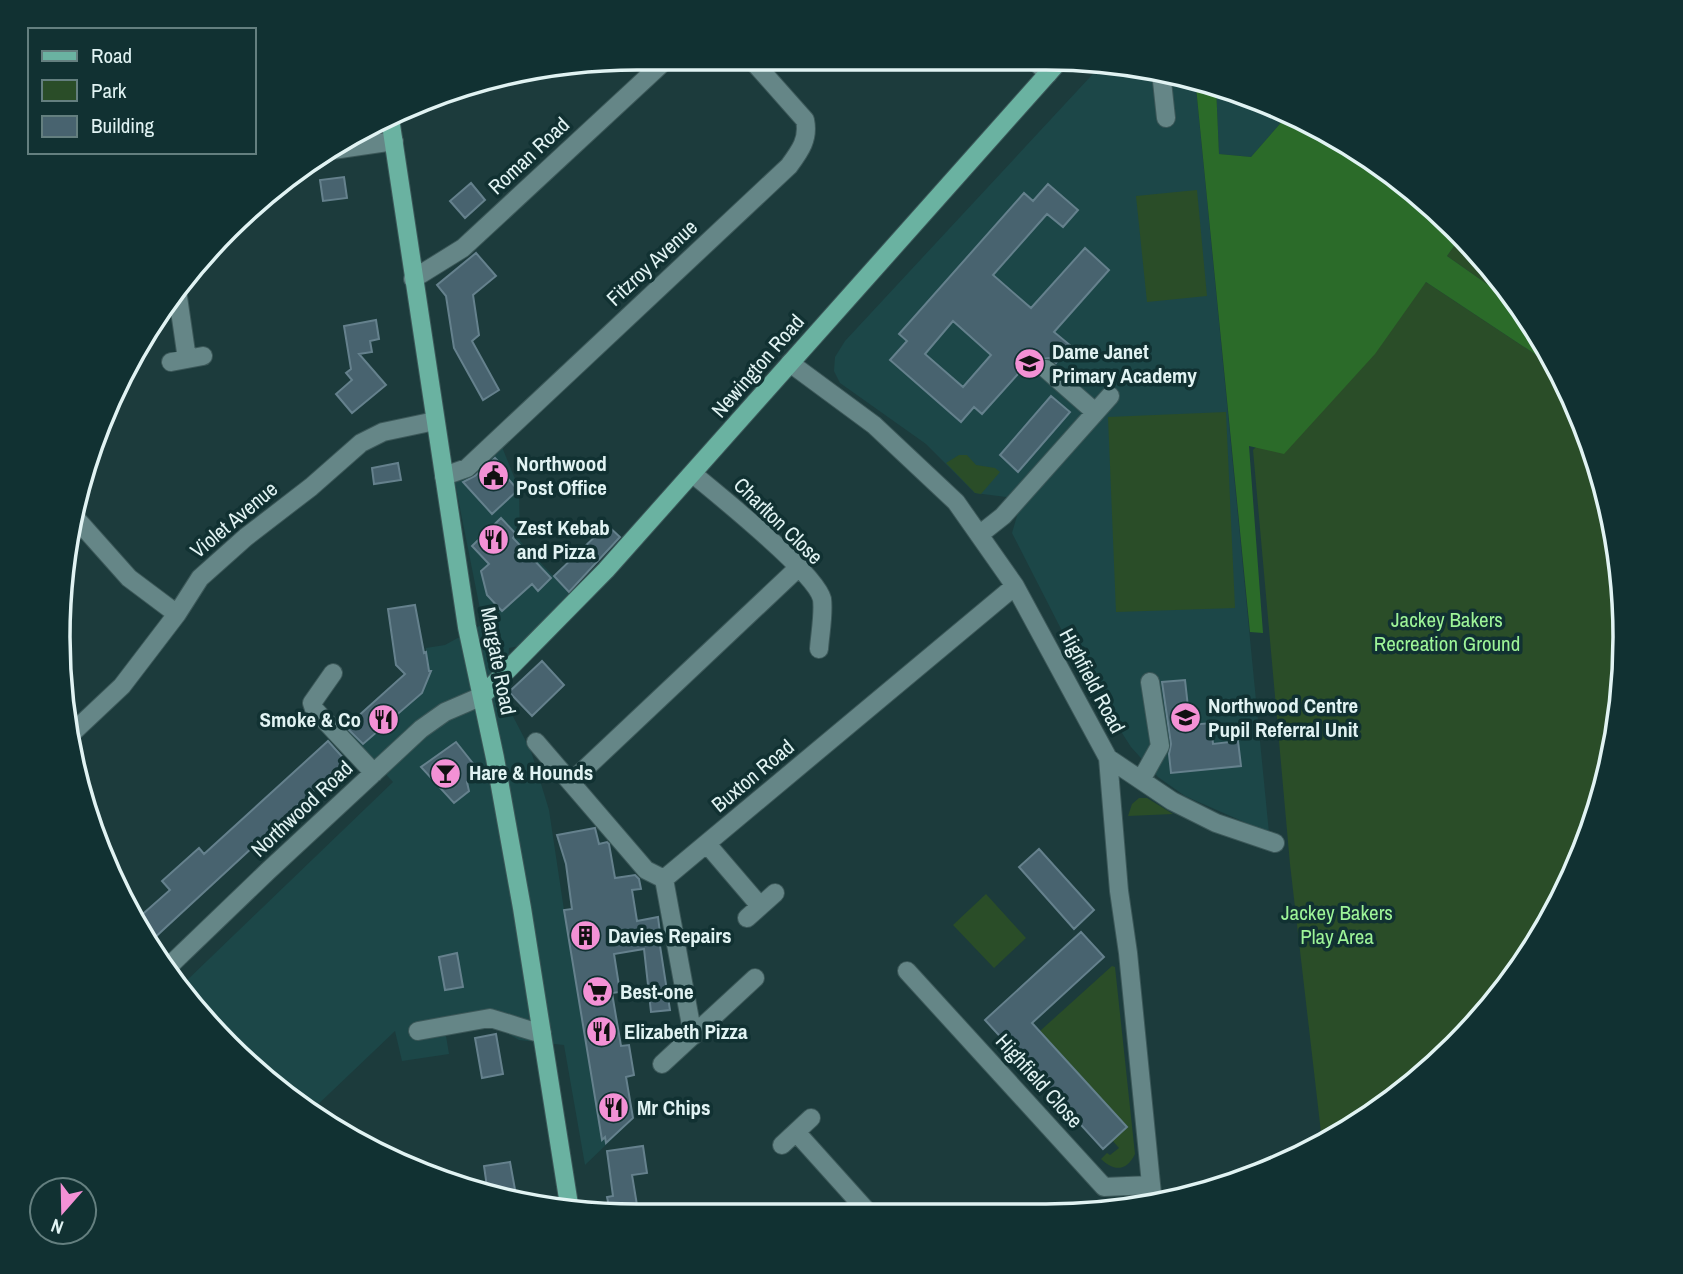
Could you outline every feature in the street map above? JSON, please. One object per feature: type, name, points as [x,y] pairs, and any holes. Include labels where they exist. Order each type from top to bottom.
[{"type":"main road","name":"Newington Road","points":[[482,696],[606,570],[1051,70]]},
{"type":"main road","name":"Margate Road","points":[[391,126],[467,627],[495,758],[568,1200]]},
{"type":"street","name":"Roman Road","points":[[413,279],[463,248],[655,70]]},
{"type":"street","name":"Fitzroy Avenue","points":[[444,477],[467,468],[789,166],[802,147],[807,131],[805,121],[760,70]]},
{"type":"street","points":[[1044,70],[1048,74]]},
{"type":"street","points":[[1162,82],[1167,118]]},
{"type":"street","points":[[350,148],[394,141]]},
{"type":"street","points":[[179,304],[187,359]]},
{"type":"street","name":"Highfield Road","points":[[790,363],[874,425],[956,502],[1015,586],[1108,758],[1152,1194]]},
{"type":"street","points":[[1046,369],[1095,412]]},
{"type":"street","points":[[979,535],[1003,516],[1110,396]]},
{"type":"street","name":"Violet Avenue","points":[[78,728],[122,686],[177,614],[200,578],[361,443],[383,432],[436,421]]},
{"type":"street","name":"Charlton Close","points":[[693,474],[744,515],[799,568],[822,598],[819,649]]},
{"type":"street","points":[[81,524],[129,578],[177,614]]},
{"type":"street","points":[[572,782],[799,568]]},
{"type":"street","name":"Buxton Road","points":[[664,879],[1015,586]]},
{"type":"street","points":[[333,673],[312,703],[314,709],[374,773]]},
{"type":"street","points":[[1141,780],[1160,746],[1150,682]]},
{"type":"street","name":"Northwood Road","points":[[173,962],[421,729],[445,712],[482,696]]},
{"type":"street","points":[[537,742],[646,870],[664,879],[693,1036]]},
{"type":"street","points":[[1108,758],[1172,801],[1216,823],[1275,843]]},
{"type":"street","points":[[707,844],[754,912],[775,893]]},
{"type":"street","name":"Highfield Close","points":[[907,971],[1104,1187],[1151,1185]]},
{"type":"street","points":[[663,1065],[755,978]]},
{"type":"street","points":[[418,1031],[490,1018],[542,1034]]},
{"type":"street","points":[[782,1144],[811,1118]]},
{"type":"street","points":[[796,1132],[861,1204]]},
{"type":"shaded area","name":"Dame Janet Primary Academy","points":[[1094,72],[1157,81],[1196,90],[1269,833],[1185,796],[1158,777],[1131,747],[1084,674],[1012,533],[1019,509],[1006,497],[975,493],[926,444],[840,383],[834,371],[835,357],[845,341]]},
{"type":"shaded area","points":[[1216,96],[1282,121],[1251,157],[1219,154]]},
{"type":"shaded area","points":[[502,447],[519,489],[520,541],[570,594],[532,640],[525,645],[509,648],[505,701],[531,751],[549,810],[564,910],[597,905],[633,1119],[585,1165],[564,1045],[519,1040],[489,1023],[445,1030],[449,1054],[402,1061],[395,1031],[318,1105],[292,1087],[236,1038],[186,981],[393,782],[344,729],[405,675],[402,655],[426,653],[426,648],[445,645],[483,624],[455,483]]},
{"type":"green space","points":[[1196,90],[1216,96],[1219,154],[1251,157],[1282,121],[1330,146],[1391,187],[1455,245],[1447,256],[1493,288],[1538,356],[1426,282],[1375,354],[1284,454],[1249,446],[1263,633],[1250,632]]},
{"type":"green space","points":[[1197,190],[1207,296],[1147,302],[1136,196]]},
{"type":"green space","points":[[1455,245],[1493,288],[1447,256]]},
{"type":"green space","name":"Jackey Bakers Recreation Ground","points":[[1426,282],[1538,356],[1570,420],[1594,490],[1612,600],[1612,674],[1602,748],[1583,819],[1555,888],[1496,982],[1447,1038],[1391,1087],[1321,1133],[1290,864],[1253,450]]},
{"type":"green space","points":[[1226,412],[1235,608],[1116,612],[1108,417]]},
{"type":"green space","points":[[959,455],[967,455],[976,465],[995,468],[1000,472],[981,494],[975,493],[946,463]]},
{"type":"green space","points":[[1139,798],[1147,798],[1173,814],[1128,816],[1132,804]]},
{"type":"green space","points":[[986,894],[1026,938],[994,968],[953,925]]},
{"type":"green space","points":[[1112,966],[1115,967],[1135,1154],[1128,1164],[1120,1168],[1115,1168],[1101,1159],[1119,1148],[1112,1140],[1127,1127],[1040,1031]]},
{"type":"building","points":[[344,177],[347,198],[323,201],[320,180]]},
{"type":"building","points":[[471,183],[485,200],[465,218],[450,201]]},
{"type":"building","points":[[1048,184],[1078,210],[1063,227],[1047,214],[993,275],[1031,308],[1085,248],[1109,270],[1054,332],[1071,346],[1056,363],[1036,354],[982,414],[974,407],[961,422],[890,360],[907,341],[899,334],[1024,193],[1033,201]],"holes":[[[953,321],[991,355],[963,387],[925,354]]]},
{"type":"building","points":[[476,253],[496,276],[473,295],[479,335],[472,341],[499,390],[483,400],[454,348],[446,296],[437,285]]},
{"type":"building","points":[[376,320],[379,339],[370,341],[372,352],[359,354],[386,385],[352,413],[336,394],[352,380],[346,373],[351,369],[344,326]]},
{"type":"building","points":[[1051,396],[1070,412],[1018,472],[1000,455]]},
{"type":"building","points":[[495,458],[505,469],[502,472],[518,490],[492,514],[463,482],[475,476]]},
{"type":"building","points":[[398,463],[401,480],[374,484],[372,468]]},
{"type":"building","points":[[501,518],[516,534],[513,538],[551,578],[538,591],[532,584],[502,611],[487,595],[481,571],[489,564],[472,546]]},
{"type":"building","points":[[607,525],[620,537],[569,592],[554,576]]},
{"type":"building","points":[[415,605],[424,653],[426,652],[431,671],[422,693],[363,744],[346,727],[405,674],[396,665],[388,609]]},
{"type":"building","points":[[542,661],[564,685],[532,716],[509,692]]},
{"type":"building","points":[[1185,680],[1190,725],[1211,723],[1213,744],[1238,741],[1241,766],[1171,773],[1171,744],[1162,682]]},
{"type":"building","points":[[328,741],[346,761],[156,936],[143,914],[170,890],[162,881],[199,848],[204,854]]},
{"type":"building","name":"Hare & Hounds","points":[[456,742],[475,766],[470,772],[474,776],[467,782],[469,791],[454,803],[421,767]]},
{"type":"building","points":[[595,828],[599,844],[609,844],[615,878],[635,875],[639,879],[641,889],[632,890],[637,921],[658,917],[670,1010],[651,1012],[644,949],[614,954],[620,992],[612,993],[621,1046],[629,1045],[634,1075],[626,1077],[633,1118],[606,1143],[605,1137],[602,1140],[564,910],[572,909],[566,864],[557,835]]},
{"type":"building","points":[[1039,849],[1094,910],[1074,929],[1019,867]]},
{"type":"building","points":[[1081,932],[1104,957],[1032,1023],[1127,1127],[1103,1149],[985,1020]]},
{"type":"building","points":[[457,953],[463,987],[445,990],[439,957]]},
{"type":"building","points":[[496,1034],[503,1074],[482,1078],[475,1038]]},
{"type":"building","points":[[643,1146],[647,1173],[632,1175],[637,1204],[608,1203],[607,1197],[613,1196],[607,1151]]},
{"type":"building","points":[[510,1162],[515,1191],[487,1184],[484,1166]]},
{"type":"place","name":"Dame Janet Primary Academy","points":[[1029,364]]},
{"type":"place","name":"Northwood Post Office","points":[[493,476]]},
{"type":"place","name":"Zest Kebab and Pizza","points":[[494,540]]},
{"type":"place","name":"Northwood Centre Pupil Referral Unit","points":[[1185,718]]},
{"type":"place","name":"Smoke & Co","points":[[384,720]]},
{"type":"place","name":"Hare & Hounds","points":[[446,773]]},
{"type":"place","name":"Davies Repairs","points":[[585,936]]},
{"type":"place","name":"Best-one","points":[[597,992]]},
{"type":"place","name":"Elizabeth Pizza","points":[[601,1032]]},
{"type":"place","name":"Mr Chips","points":[[614,1108]]},
{"type":"park label","name":"Jackey Bakers Play Area","points":[[1337,925]]}]
